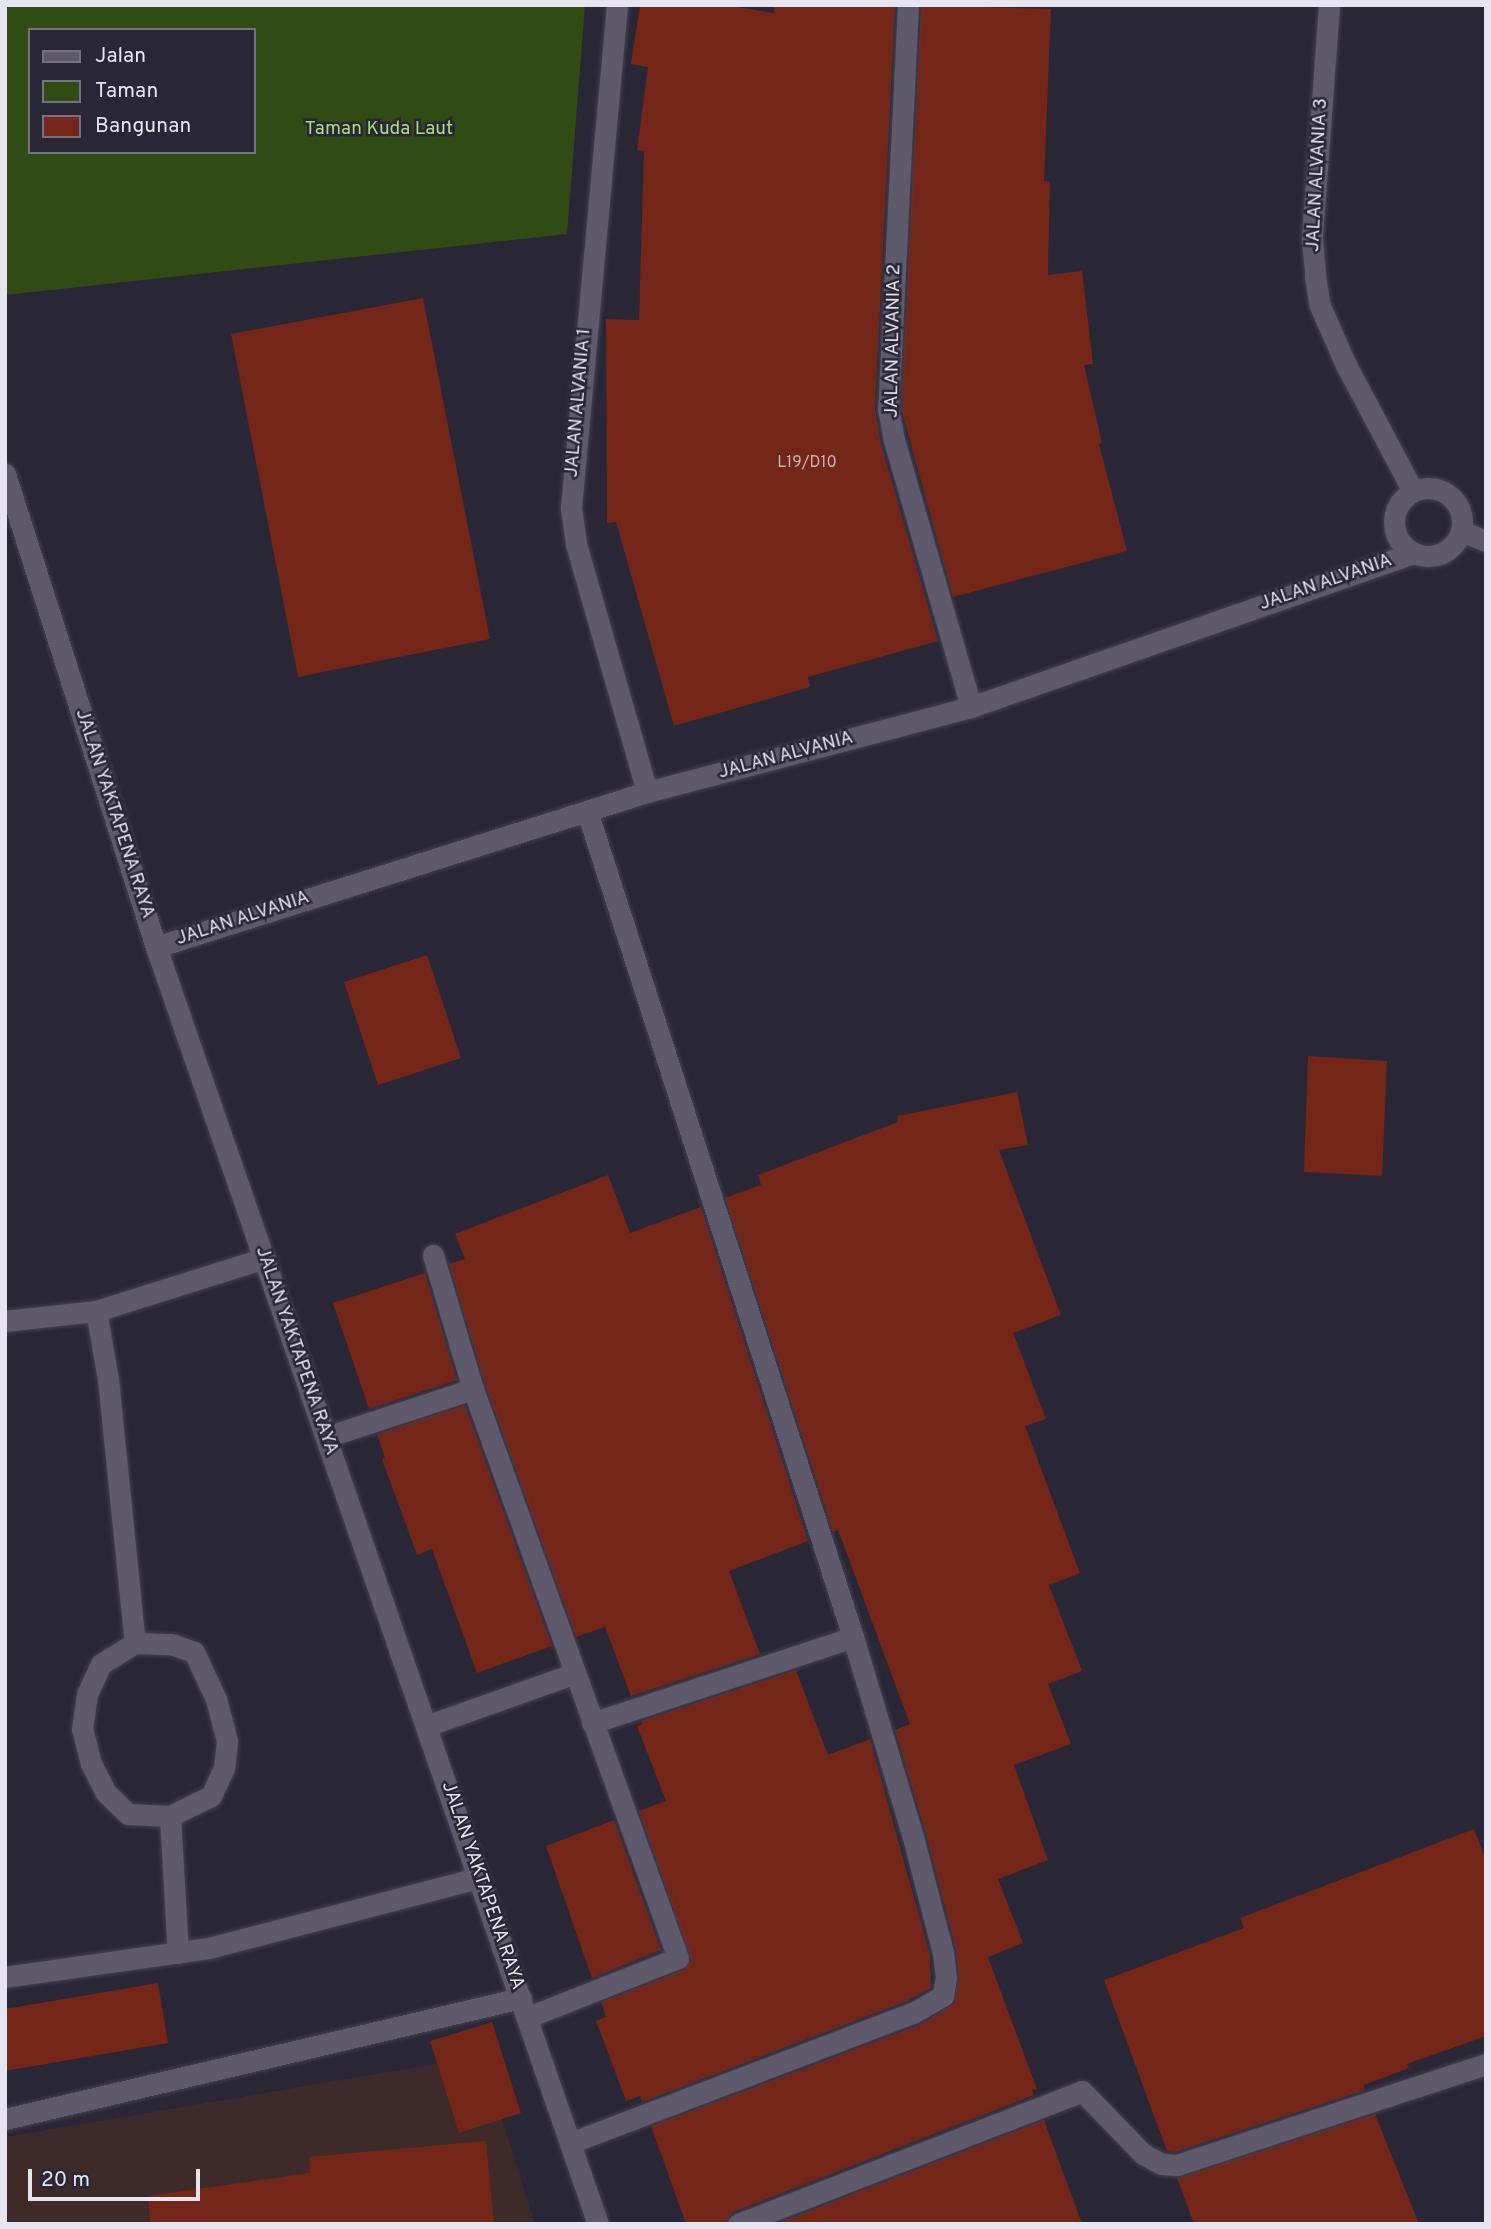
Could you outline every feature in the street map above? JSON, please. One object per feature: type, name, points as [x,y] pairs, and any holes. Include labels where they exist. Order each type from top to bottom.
[{"type":"street","name":"JALAN ALVANIA 1","points":[[617,5],[571,508],[576,544],[647,792]]},
{"type":"street","name":"JALAN ALVANIA 2","points":[[908,5],[888,409],[894,440],[971,707]]},
{"type":"street","name":"JALAN ALVANIA 3","points":[[1329,5],[1312,238],[1320,306],[1346,365],[1413,491]]},
{"type":"street","name":"JALAN YAKTAPENA RAYA","points":[[5,474],[156,947],[598,2224]]},
{"type":"street","points":[[1429,488],[1443,492],[1458,509],[1461,531],[1454,545],[1442,554],[1427,557],[1412,553],[1400,542],[1394,521],[1401,499],[1413,491],[1429,488]]},
{"type":"street","points":[[1461,531],[1486,541]]},
{"type":"street","name":"JALAN ALVANIA","points":[[156,947],[647,792],[971,707],[1412,553]]},
{"type":"street","points":[[570,2143],[913,2013],[943,1996],[946,1977],[943,1953],[913,1837],[853,1637],[587,811]]},
{"type":"street","points":[[5,2119],[524,2007],[678,1958],[573,1674],[473,1389],[433,1255]]},
{"type":"street","points":[[5,1321],[96,1311],[265,1258]]},
{"type":"street","points":[[96,1311],[108,1379],[135,1643]]},
{"type":"street","points":[[326,1437],[473,1389]]},
{"type":"street","points":[[592,1723],[853,1637]]},
{"type":"street","points":[[135,1643],[171,1644],[194,1653],[216,1699],[227,1741],[224,1768],[211,1796],[170,1816],[128,1814],[106,1793],[91,1764],[82,1729],[87,1693],[101,1664],[135,1643]]},
{"type":"street","points":[[426,1726],[573,1674]]},
{"type":"street","points":[[170,1816],[178,1953]]},
{"type":"street","points":[[5,1977],[209,1948],[478,1878]]},
{"type":"street","points":[[738,2224],[1082,2091],[1143,2154],[1162,2164],[1177,2165],[1486,2064]]},
{"type":"shaded area","points":[[482,2056],[535,2224],[5,2224],[5,2137]]},
{"type":"green space","name":"Taman Kuda Laut","points":[[5,5],[585,5],[567,234],[5,295]]},
{"type":"building","points":[[640,5],[726,5],[774,13],[775,5],[895,5],[875,409],[881,444],[938,641],[808,677],[810,687],[674,726],[616,522],[607,523],[606,319],[639,320],[644,151],[637,150],[648,67],[631,64]]},
{"type":"building","points":[[921,5],[1051,9],[1044,181],[1050,182],[1048,275],[1082,271],[1093,364],[1084,365],[1102,443],[1099,444],[1127,551],[953,597],[901,408]]},
{"type":"building","points":[[423,298],[490,639],[298,677],[231,334]]},
{"type":"building","points":[[427,955],[461,1058],[378,1085],[344,982]]},
{"type":"building","points":[[1308,1056],[1387,1061],[1382,1176],[1304,1172]]},
{"type":"building","points":[[1017,1092],[1028,1145],[999,1150],[1061,1315],[1013,1333],[1046,1419],[1025,1426],[1080,1573],[1049,1585],[1082,1671],[1048,1684],[1071,1744],[1014,1765],[1048,1860],[998,1879],[1023,1943],[988,1957],[1037,2089],[1032,2090],[1034,2095],[733,2212],[725,2224],[686,2224],[651,2126],[919,2025],[953,2004],[959,1979],[956,1950],[895,1730],[910,1724],[838,1530],[833,1532],[725,1198],[761,1185],[758,1175],[898,1122],[897,1116]]},
{"type":"building","points":[[608,1175],[630,1233],[701,1207],[808,1541],[729,1571],[760,1654],[631,1696],[605,1627],[576,1637],[485,1385],[449,1264],[465,1259],[455,1234]]},
{"type":"building","points":[[425,1273],[457,1380],[369,1409],[333,1303]]},
{"type":"building","points":[[465,1405],[552,1646],[477,1673],[432,1549],[417,1555],[382,1459],[385,1458],[377,1434]]},
{"type":"building","points":[[796,1670],[828,1755],[870,1739],[930,1955],[931,1988],[907,2001],[642,2102],[640,2096],[626,2101],[596,2021],[606,2017],[601,2002],[683,1970],[691,1960],[639,1811],[666,1801],[637,1726],[642,1724],[641,1721]]},
{"type":"building","points":[[614,1820],[661,1950],[592,1978],[546,1846]]},
{"type":"building","points":[[1474,1829],[1486,1860],[1486,2036],[1407,2064],[1409,2068],[1364,2085],[1365,2090],[1175,2152],[1167,2151],[1104,1980],[1244,1928],[1240,1918]]},
{"type":"building","points":[[158,1983],[168,2043],[5,2071],[5,2009]]},
{"type":"building","points":[[492,2022],[521,2113],[459,2133],[430,2041]]},
{"type":"building","points":[[1375,2114],[1419,2224],[1194,2224],[1177,2178]]},
{"type":"building","points":[[1044,2120],[1082,2224],[775,2224]]},
{"type":"building","points":[[486,2141],[494,2224],[150,2224],[148,2196],[310,2173],[309,2157]]}]
